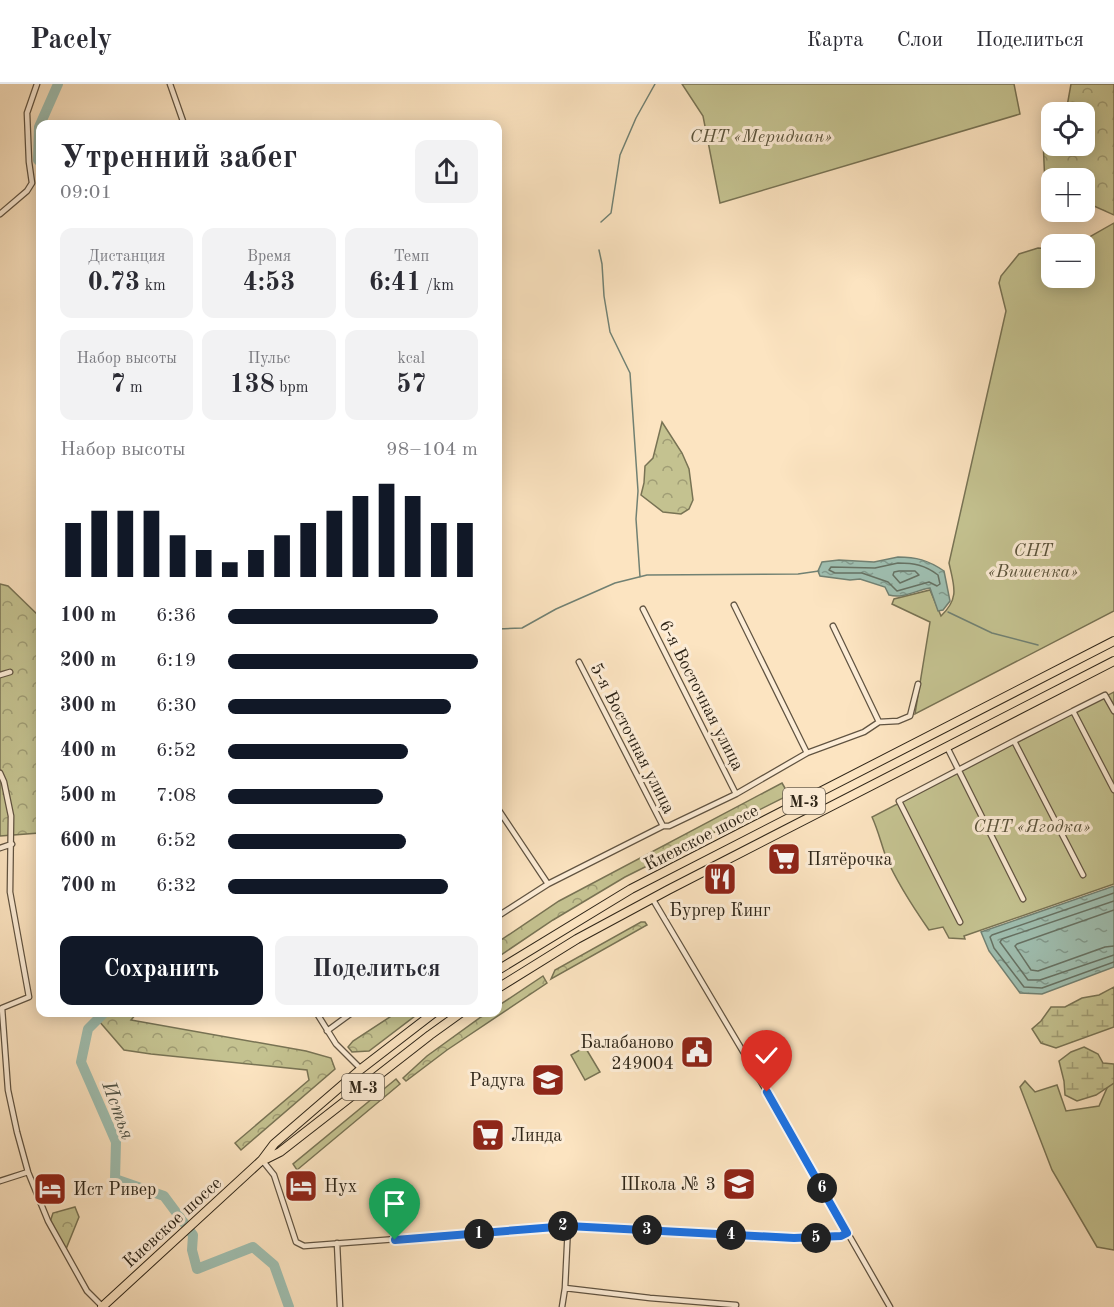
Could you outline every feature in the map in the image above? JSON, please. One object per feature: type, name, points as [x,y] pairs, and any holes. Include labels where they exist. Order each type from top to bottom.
[{"type":"highway","name":"Киевское шоссе","points":[[502,967],[631,889],[1114,641]]},
{"type":"highway","name":"Киевское шоссе","points":[[502,985],[577,939],[652,898],[1114,661]]},
{"type":"highway","points":[[529,949],[525,957],[528,962],[539,962]]},
{"type":"highway","name":"Киевское шоссе","points":[[102,1307],[262,1160],[274,1144],[360,1069],[428,1017]]},
{"type":"highway","name":"Киевское шоссе","points":[[262,1160],[280,1152],[455,1017]]},
{"type":"street","points":[[0,214],[27,191],[32,183],[27,113],[37,84]]},
{"type":"street","points":[[170,84],[183,120]]},
{"type":"street","points":[[734,605],[807,753]]},
{"type":"street","name":"6-я Восточная улица","points":[[643,609],[736,794]]},
{"type":"street","points":[[833,626],[879,723]]},
{"type":"street","name":"5-я Восточная улица","points":[[579,662],[663,826]]},
{"type":"street","points":[[0,675],[10,672]]},
{"type":"street","points":[[502,913],[548,884],[663,826],[669,826],[736,794],[807,753],[864,732],[879,723],[898,721],[910,716],[918,684]]},
{"type":"street","points":[[960,922],[899,801],[1105,695],[1114,711]]},
{"type":"street","points":[[1073,711],[1114,790]]},
{"type":"street","points":[[1014,741],[1083,875]]},
{"type":"street","points":[[947,747],[1023,899]]},
{"type":"street","points":[[0,773],[11,816],[10,892],[29,997],[2,1008],[8,1090],[28,1172],[48,1221],[87,1291],[102,1307]]},
{"type":"street","points":[[502,815],[548,884]]},
{"type":"street","points":[[0,848],[12,844]]},
{"type":"street","points":[[652,898],[767,1092],[890,1307]]},
{"type":"street","points":[[319,1017],[336,1044],[360,1069]]},
{"type":"street","points":[[327,1031],[346,1017]]},
{"type":"street","points":[[262,1160],[274,1174],[296,1242],[304,1246],[568,1226],[804,1238],[841,1236],[847,1233]]},
{"type":"street","points":[[0,1181],[28,1172]]},
{"type":"street","points":[[562,1307],[568,1226]]},
{"type":"street","points":[[337,1243],[340,1307]]},
{"type":"street","points":[[565,1288],[736,1305]]},
{"type":"green space","name":"СНТ «Меридиан»","points":[[682,84],[1014,84],[1020,114],[720,203],[703,116]]},
{"type":"green space","points":[[1071,84],[1114,84],[1114,215],[1095,206],[1095,168],[1044,168],[1044,156],[1095,156],[1095,102],[1068,102]]},
{"type":"green space","name":"СНТ «Вишенка»","points":[[1114,223],[1114,611],[915,714],[930,622],[892,604],[894,599],[930,590],[941,616],[953,597],[954,585],[949,563],[1006,311],[999,283],[1001,276],[1019,254],[1041,248],[1041,288],[1095,288],[1095,234]]},
{"type":"green space","points":[[662,422],[682,453],[689,469],[693,500],[689,509],[681,514],[663,512],[641,495],[645,466],[653,458]]},
{"type":"green space","points":[[0,584],[8,586],[36,613],[36,833],[0,836]]},
{"type":"green space","name":"СНТ «Ягодка»","points":[[1114,692],[1114,884],[964,936],[965,939],[949,938],[943,927],[929,930],[895,876],[872,817]]},
{"type":"green space","points":[[782,783],[789,795],[625,877],[553,920],[502,954],[502,939],[559,901]]},
{"type":"green space","points":[[641,922],[647,925],[551,979],[555,970]]},
{"type":"green space","points":[[543,976],[547,983],[502,1013],[502,1003]]},
{"type":"green space","points":[[1114,987],[1114,1027],[1056,1048],[1041,1043],[1032,1029],[1051,1007],[1065,1007],[1082,998],[1099,995]]},
{"type":"green space","points":[[95,1017],[134,1017],[131,1020],[306,1051],[331,1058],[335,1069],[241,1150],[235,1143],[309,1080],[307,1070],[124,1050]]},
{"type":"green space","points":[[390,1017],[414,1017],[369,1051],[352,1052],[348,1047],[353,1041]]},
{"type":"green space","points":[[481,1017],[496,1017],[406,1081],[403,1078],[427,1056]]},
{"type":"green space","points":[[585,1047],[600,1072],[585,1080],[571,1055]]},
{"type":"green space","points":[[1084,1047],[1098,1054],[1103,1063],[1114,1064],[1114,1083],[1096,1095],[1077,1101],[1065,1095],[1059,1061],[1071,1052]]},
{"type":"green space","points":[[1114,1078],[1114,1250],[1097,1247],[1052,1170],[1020,1087],[1025,1081],[1035,1092],[1057,1085],[1066,1111],[1099,1106],[1111,1079]]},
{"type":"green space","points":[[396,1079],[400,1084],[297,1170],[293,1164]]},
{"type":"green space","points":[[75,1207],[79,1217],[66,1249],[50,1222],[53,1213]]},
{"type":"water","points":[[898,557],[922,560],[944,571],[950,601],[943,610],[938,611],[930,588],[894,596],[889,595],[885,587],[860,579],[820,576],[818,571],[822,562],[839,560],[874,562]]},
{"type":"water","points":[[1114,886],[1114,967],[1042,994],[1020,993],[989,951],[981,932]]},
{"type":"waterway","name":"Истья","points":[[42,120],[58,84]]},
{"type":"waterway","points":[[601,222],[611,213],[620,155],[636,118],[655,84]]},
{"type":"waterway","points":[[599,250],[610,332],[630,373],[638,491],[636,519],[640,577]]},
{"type":"waterway","points":[[502,629],[522,628],[556,609],[615,583],[647,575],[798,574],[819,571]]},
{"type":"waterway","points":[[948,612],[992,633],[1038,645]]},
{"type":"waterway","name":"Истья","points":[[100,1017],[88,1029],[81,1062],[116,1142],[115,1179],[164,1196],[193,1235],[192,1250],[197,1269],[253,1247],[274,1265],[289,1307]]},
{"type":"place","name":"Пятёрочка","points":[[784,859]]},
{"type":"place","name":"Бургер Кинг","points":[[720,879]]},
{"type":"place","name":"Балабаново 249004","points":[[697,1052]]},
{"type":"place","name":"Радуга","points":[[548,1080]]},
{"type":"place","name":"Линда","points":[[488,1135]]},
{"type":"place","name":"Школа № 3","points":[[739,1184]]},
{"type":"place","name":"Нух","points":[[301,1186]]},
{"type":"place","name":"Ист Ривер","points":[[50,1189]]},
{"type":"route","points":[[395,1240],[568,1226],[794,1238],[841,1236],[847,1233],[767,1092]]}]
